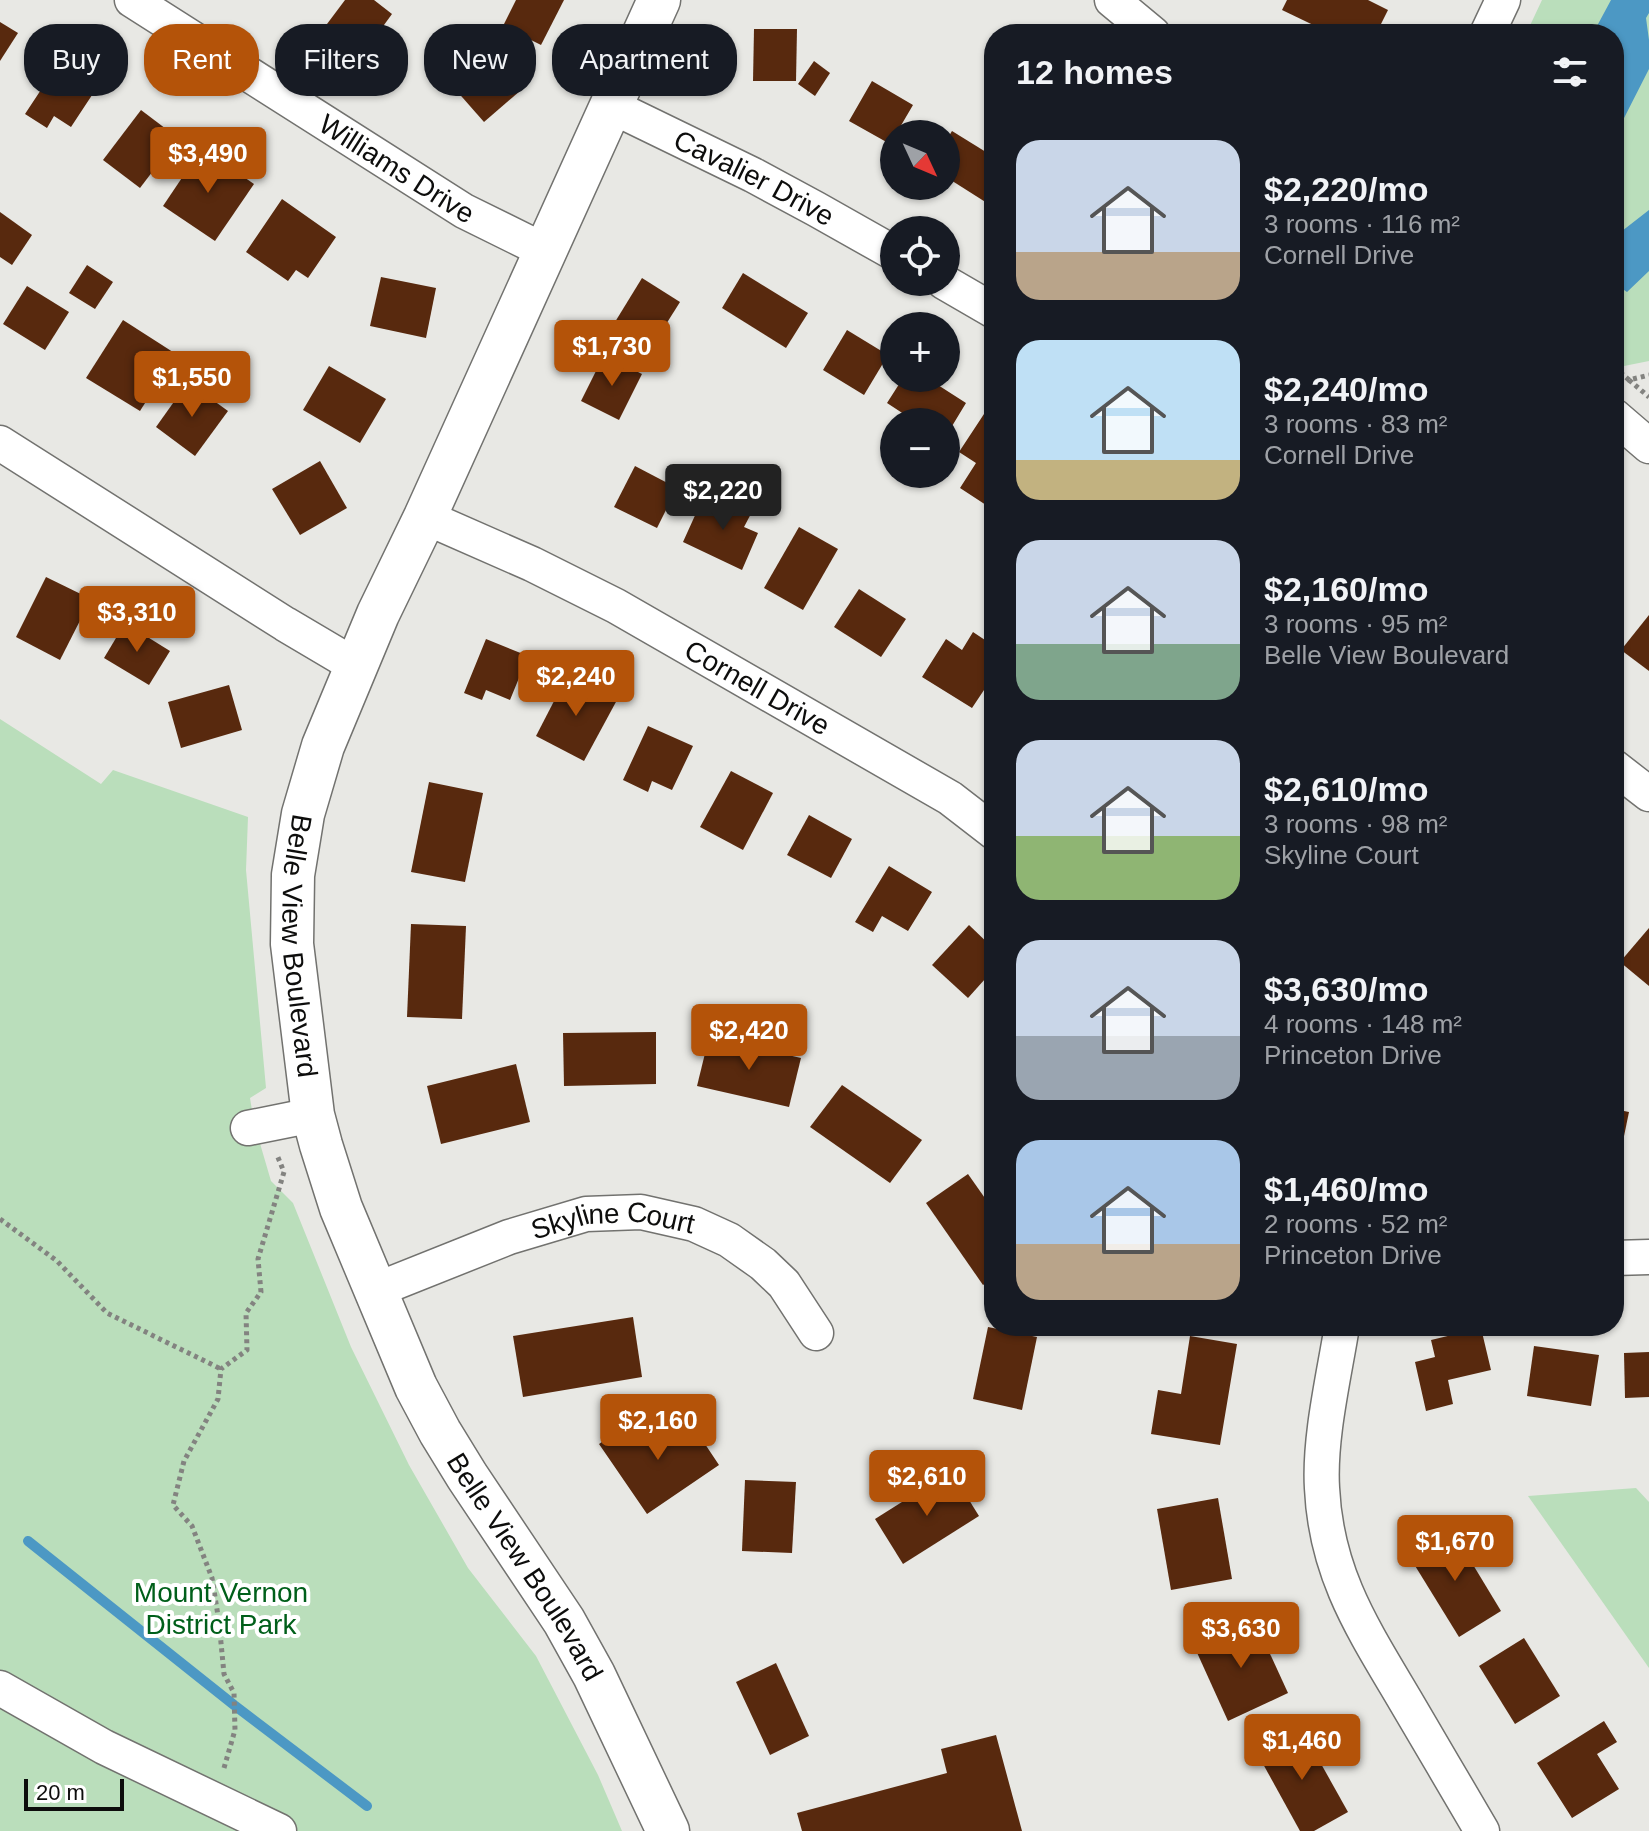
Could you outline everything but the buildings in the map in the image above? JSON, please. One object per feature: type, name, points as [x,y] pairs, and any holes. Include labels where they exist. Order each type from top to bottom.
[{"type":"main road","name":"Belle View Boulevard","points":[[659,0],[378,614],[323,746],[303,814],[293,875],[292,944],[313,1115],[341,1208],[416,1387],[467,1476],[564,1621],[594,1675],[668,1831]]},
{"type":"street","name":"Williams Drive","points":[[132,0],[464,211],[545,251]]},
{"type":"street","points":[[1112,0],[1141,24]]},
{"type":"street","points":[[1492,24],[1503,0]]},
{"type":"street","name":"Cavalier Drive","points":[[611,106],[765,182],[880,245]]},
{"type":"street","points":[[960,291],[984,305]]},
{"type":"street","points":[[1624,425],[1649,446]]},
{"type":"street","points":[[0,443],[356,666]]},
{"type":"street","name":"Cornell Drive","points":[[425,517],[532,564],[616,606],[950,798],[984,824]]},
{"type":"street","points":[[1624,775],[1649,794]]},
{"type":"street","points":[[257,1126],[313,1115]]},
{"type":"street","name":"Skyline Court","points":[[376,1290],[509,1237],[586,1214],[641,1212],[694,1224],[729,1240],[784,1284],[816,1333]]},
{"type":"street","points":[[1624,1258],[1649,1257]]},
{"type":"street","points":[[1340,1336],[1323,1446],[1321,1487],[1326,1533],[1339,1578],[1358,1621],[1482,1831]]},
{"type":"street","points":[[0,1688],[104,1747],[279,1831]]},
{"type":"path","points":[[1629,380],[1649,375]]},
{"type":"path","points":[[1624,376],[1649,397]]},
{"type":"path","points":[[215,1801],[235,1730],[234,1693],[224,1674],[212,1578],[192,1526],[173,1505],[184,1461],[218,1399],[221,1369],[247,1350],[246,1313],[261,1292],[258,1259],[284,1172],[257,1126]]},
{"type":"path","points":[[0,1219],[57,1261],[107,1313],[221,1369]]},
{"type":"green space","points":[[1542,0],[1649,0],[1649,361],[1624,366],[1624,24],[1531,24]]},
{"type":"green space","name":"Mount Vernon District Park","points":[[0,719],[101,784],[113,770],[248,817],[246,870],[266,1088],[250,1098],[271,1181],[293,1203],[351,1347],[409,1465],[468,1568],[536,1656],[598,1775],[622,1831],[0,1831]]},
{"type":"green space","points":[[1636,1488],[1649,1502],[1649,1668],[1528,1496]]},
{"type":"water","points":[[1611,0],[1649,0],[1646,18],[1649,69],[1624,118],[1624,24],[1598,24]]},
{"type":"water","points":[[1649,210],[1649,271],[1627,292],[1624,290],[1624,229]]},
{"type":"waterway","points":[[28,1541],[367,1806]]}]
